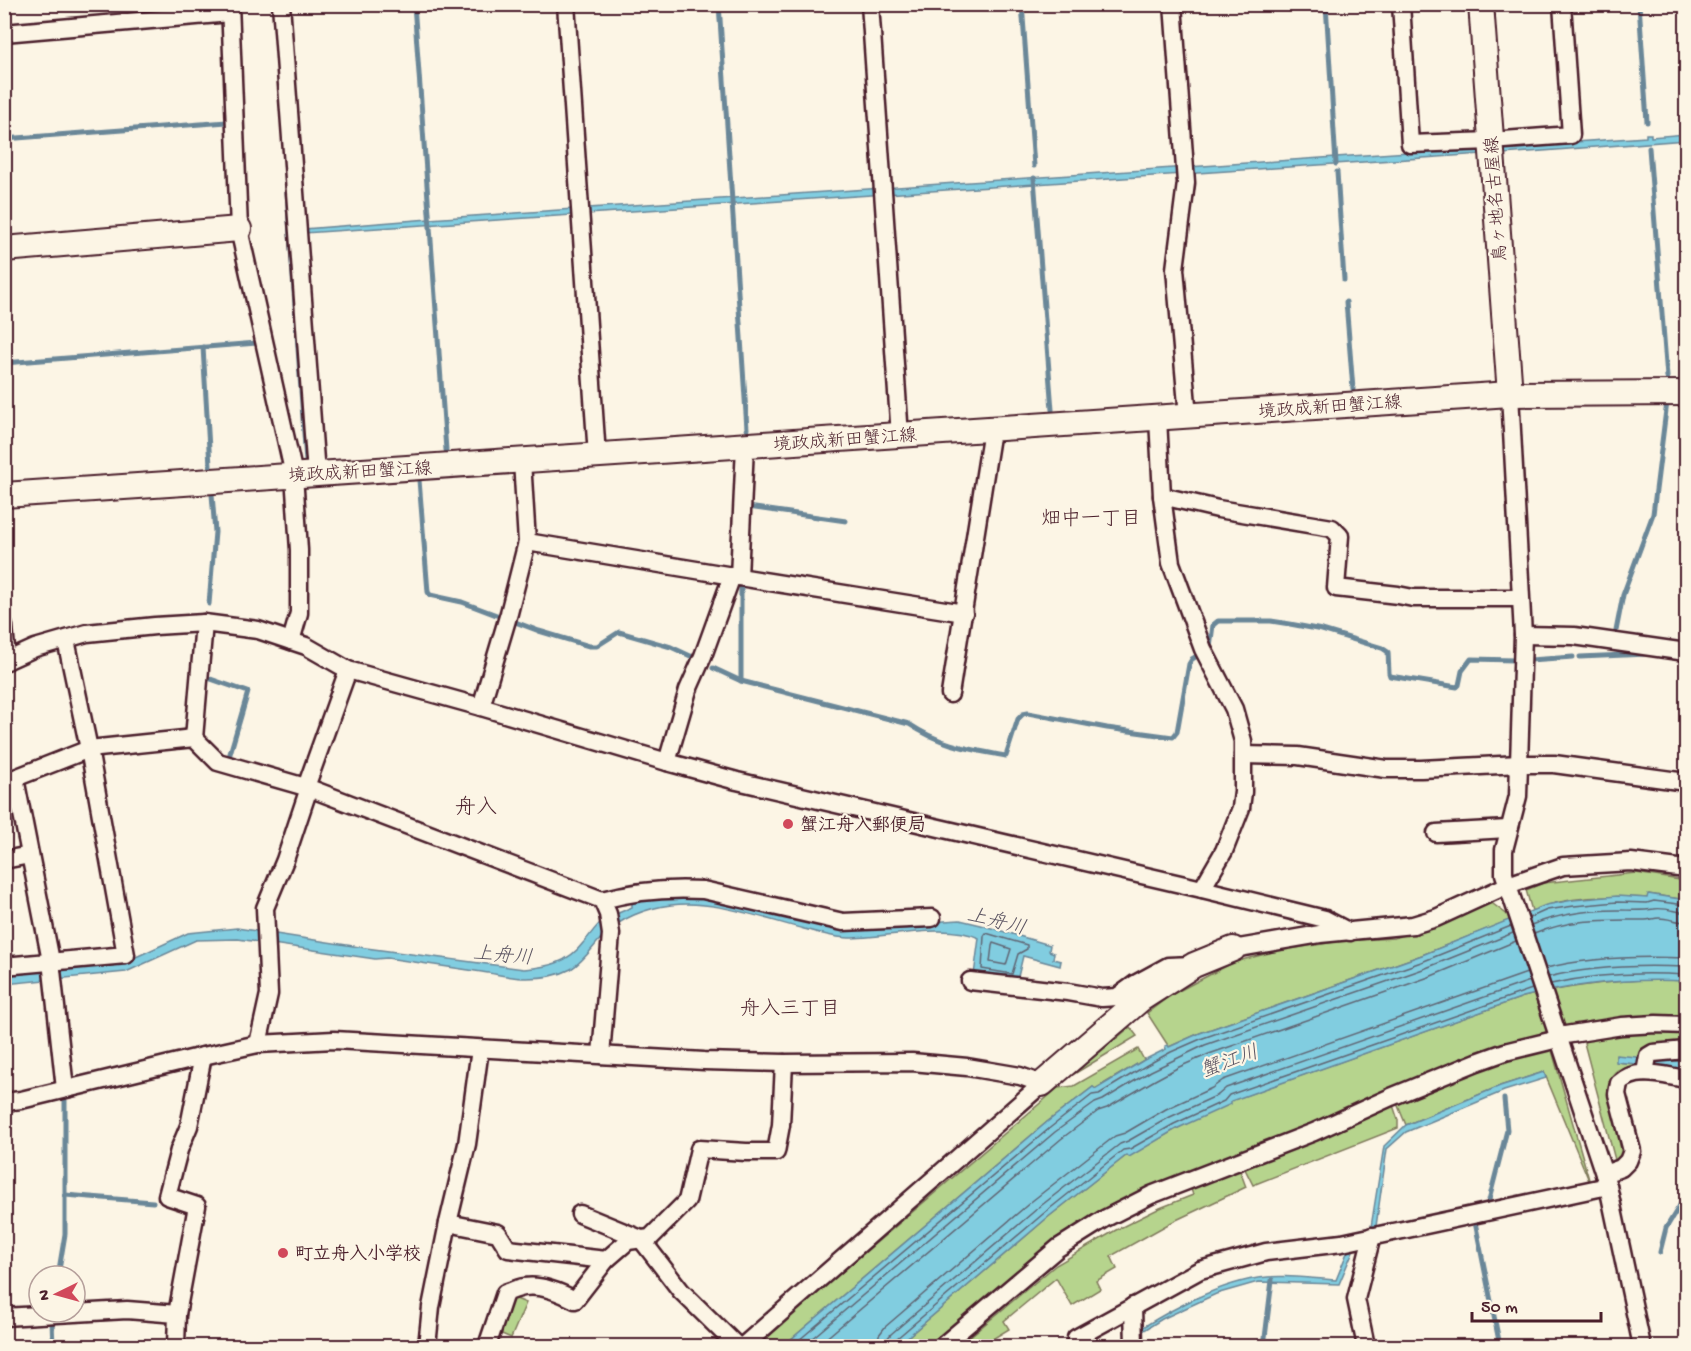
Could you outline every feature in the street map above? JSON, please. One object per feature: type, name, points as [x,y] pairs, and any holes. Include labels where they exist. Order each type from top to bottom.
[{"type":"main road","name":"鳥ヶ地名古屋線","points":[[1481,4],[1510,394]]},
{"type":"main road","points":[[4,249],[239,229]]},
{"type":"main road","name":"境政成新田蟹江線","points":[[4,495],[1510,394],[1686,393]]},
{"type":"main road","points":[[1042,1084],[1141,999],[1194,965],[1233,950]]},
{"type":"street","points":[[281,4],[305,475],[299,550],[299,613],[291,641]]},
{"type":"street","points":[[566,4],[597,456]]},
{"type":"street","points":[[870,4],[900,436]]},
{"type":"street","points":[[1173,4],[1185,171],[1175,269],[1188,416]]},
{"type":"street","points":[[1401,4],[1410,144],[1571,135],[1562,4]]},
{"type":"street","points":[[4,33],[230,9],[239,229],[305,475]]},
{"type":"street","points":[[1510,394],[1522,635],[1518,796],[1504,850],[1504,874],[1606,1180],[1642,1347]]},
{"type":"street","points":[[1158,418],[1162,496],[1171,563],[1205,653],[1234,709],[1243,741],[1244,792],[1241,808],[1224,851],[1202,889]]},
{"type":"street","points":[[950,694],[992,430]]},
{"type":"street","points":[[667,762],[688,690],[735,576],[745,446]]},
{"type":"street","points":[[481,707],[527,542],[522,461]]},
{"type":"street","points":[[1162,496],[1218,509],[1332,528],[1340,536],[1336,588],[1413,598],[1520,598]]},
{"type":"street","points":[[527,542],[964,614]]},
{"type":"street","points":[[204,623],[194,738],[218,762],[308,787],[605,907]]},
{"type":"street","points":[[4,626],[6,662],[35,648],[87,633],[204,623],[258,630],[306,646],[348,670],[667,762],[737,781],[1325,919],[1350,932]]},
{"type":"street","points":[[1522,635],[1574,636],[1686,652]]},
{"type":"street","points":[[4,966],[52,970],[126,955],[89,749],[66,640]]},
{"type":"street","points":[[258,1044],[269,994],[266,908],[285,860],[348,670]]},
{"type":"street","points":[[65,1089],[52,970],[30,855],[10,779],[89,749],[194,738]]},
{"type":"street","points":[[1243,755],[1298,756],[1386,769],[1554,764],[1686,782]]},
{"type":"street","points":[[1436,833],[1508,829]]},
{"type":"street","points":[[4,860],[30,855]]},
{"type":"street","points":[[1233,950],[1320,934],[1413,925],[1509,891],[1563,866],[1631,862],[1686,869]]},
{"type":"street","points":[[605,907],[623,894],[680,888],[703,890],[843,922],[932,918]]},
{"type":"street","points":[[601,1055],[610,934],[605,907]]},
{"type":"street","points":[[970,981],[1102,998],[1117,997],[1168,966],[1194,965]]},
{"type":"street","points":[[942,1347],[1058,1248],[1104,1219],[1150,1195],[1314,1132],[1477,1062],[1505,1052],[1550,1041],[1558,1033],[1622,1026],[1686,1024]]},
{"type":"street","points":[[4,1102],[21,1100],[258,1044],[334,1040],[704,1061],[912,1062],[967,1067],[1020,1076],[1042,1084],[744,1347]]},
{"type":"street","points":[[427,1347],[431,1307],[467,1143],[480,1049]]},
{"type":"street","points":[[1075,1347],[1076,1338],[1200,1270],[1266,1252],[1342,1243],[1606,1180],[1628,1161],[1632,1151],[1617,1094],[1619,1083],[1646,1066],[1653,1053],[1686,1050]]},
{"type":"street","points":[[176,1347],[177,1314],[197,1206],[167,1196],[179,1150],[189,1126],[203,1056]]},
{"type":"street","points":[[487,1347],[505,1293],[525,1287],[542,1288],[560,1292],[575,1300],[606,1260],[628,1241],[650,1238],[687,1201],[699,1149],[776,1152],[781,1125],[784,1063]]},
{"type":"street","points":[[1646,1066],[1686,1079]]},
{"type":"street","points":[[580,1214],[641,1239],[681,1291],[737,1347]]},
{"type":"street","points":[[448,1223],[498,1233],[508,1249],[606,1260]]},
{"type":"street","points":[[1366,1347],[1356,1299],[1372,1236]]},
{"type":"street","points":[[1133,1306],[1134,1338]]},
{"type":"street","points":[[4,1317],[127,1310],[177,1314]]},
{"type":"green space","points":[[1636,873],[1686,881],[1686,900],[1649,894],[1648,898],[1574,899],[1532,911],[1526,890],[1543,883]]},
{"type":"green space","points":[[1489,901],[1509,916],[1510,920],[1422,955],[1200,1033],[1169,1047],[1147,1013],[1171,995],[1234,962],[1277,951],[1341,941],[1394,938],[1435,927]]},
{"type":"green space","points":[[1653,979],[1686,981],[1686,1020],[1508,1045],[1042,1252],[934,1346],[897,1346],[1047,1218],[1127,1155],[1129,1156],[1230,1101],[1523,997],[1588,985]]},
{"type":"green space","points":[[1130,1027],[1137,1036],[1074,1074]]},
{"type":"green space","points":[[1686,1030],[1686,1046],[1651,1049],[1639,1055],[1639,1058],[1616,1056],[1617,1062],[1638,1064],[1637,1068],[1617,1070],[1609,1082],[1608,1088],[1622,1154],[1620,1159],[1615,1160],[1583,1039],[1608,1033]]},
{"type":"green space","points":[[1551,1047],[1590,1183],[1544,1072],[1500,1086],[1406,1125],[1396,1101],[1477,1068]]},
{"type":"green space","points":[[1138,1049],[1144,1060],[1095,1089],[1093,1087],[1047,1122],[783,1346],[755,1346],[1058,1088],[1074,1086]]},
{"type":"green space","points":[[1392,1102],[1398,1128],[1253,1185],[1244,1167]]},
{"type":"green space","points":[[1239,1168],[1246,1187],[1172,1222],[1111,1256],[1117,1269],[1096,1281],[1100,1289],[1072,1306],[1056,1278],[1004,1321],[1009,1329],[981,1346],[962,1346],[961,1344],[1056,1265],[1116,1230],[1160,1208],[1193,1195],[1191,1189]]},
{"type":"green space","points":[[509,1296],[526,1303],[511,1338],[495,1331]]},
{"type":"water","points":[[1646,134],[1651,134],[1651,137],[1686,134],[1686,140],[1503,154],[1503,147],[1646,137]]},
{"type":"water","points":[[1481,147],[1482,154],[304,233],[304,229],[429,219]]},
{"type":"water","points":[[680,894],[850,927],[960,920],[1050,945],[1049,951],[1054,953],[1053,959],[1061,961],[1060,966],[1023,956],[1017,981],[974,975],[979,938],[966,933],[934,931],[843,938],[721,907],[687,904],[652,909],[625,919],[609,930],[576,966],[544,977],[516,977],[238,939],[196,940],[126,972],[5,984],[5,975],[123,963],[188,933],[237,928],[366,948],[524,969],[533,968],[557,963],[571,955],[602,921],[632,907],[632,900]]},
{"type":"water","name":"蟹江川","points":[[1648,894],[1686,900],[1686,981],[1645,980],[1604,983],[1564,988],[1523,997],[1231,1101],[1231,1104],[1176,1129],[1129,1157],[1127,1155],[1047,1218],[897,1346],[783,1346],[1047,1122],[1093,1087],[1096,1089],[1166,1049],[1165,1046],[1169,1047],[1200,1033],[1422,955],[1546,905],[1617,896],[1647,898]]},
{"type":"water","points":[[1616,1055],[1686,1062],[1686,1069],[1616,1062]]},
{"type":"water","points":[[1544,1072],[1546,1078],[1504,1091],[1406,1132],[1387,1149],[1376,1226],[1371,1227],[1384,1146],[1406,1125],[1500,1086]]},
{"type":"water","points":[[1349,1248],[1353,1251],[1339,1284],[1258,1282],[1216,1294],[1162,1319],[1125,1342],[1124,1346],[1120,1346],[1121,1341],[1169,1312],[1204,1295],[1240,1282],[1277,1276],[1336,1280]]},
{"type":"waterway","points":[[414,4],[446,450]]},
{"type":"waterway","points":[[719,4],[747,429]]},
{"type":"waterway","points":[[1022,4],[1034,166]]},
{"type":"waterway","points":[[1326,4],[1336,164]]},
{"type":"waterway","points":[[1639,4],[1647,122]]},
{"type":"waterway","points":[[4,139],[227,122]]},
{"type":"waterway","points":[[1649,148],[1667,377]]},
{"type":"waterway","points":[[1337,172],[1344,280]]},
{"type":"waterway","points":[[1034,178],[1052,410]]},
{"type":"waterway","points":[[287,192],[306,461]]},
{"type":"waterway","points":[[1346,302],[1353,389]]},
{"type":"waterway","points":[[4,363],[257,343]]},
{"type":"waterway","points":[[203,347],[210,466]]},
{"type":"waterway","points":[[1615,636],[1623,595],[1653,514],[1667,402]]},
{"type":"waterway","points":[[419,480],[430,595],[462,602],[539,631],[589,646],[597,646],[619,632],[671,647],[697,659]]},
{"type":"waterway","points":[[209,604],[215,532],[212,494]]},
{"type":"waterway","points":[[748,507],[846,521]]},
{"type":"waterway","points":[[741,586],[741,681]]},
{"type":"waterway","points":[[713,668],[741,681],[909,724],[956,746],[1006,756],[1018,719],[1028,713],[1107,728],[1173,737],[1177,732],[1189,664],[1192,659],[1210,648],[1213,625],[1218,621],[1271,621],[1322,630],[1382,648],[1388,652],[1390,676],[1457,687],[1462,671],[1471,659],[1515,660]]},
{"type":"waterway","points":[[1580,657],[1647,654]]},
{"type":"waterway","points":[[1530,660],[1573,657]]},
{"type":"waterway","points":[[205,674],[205,677],[248,692],[229,757]]},
{"type":"waterway","points":[[1488,1204],[1507,1130],[1504,1099]]},
{"type":"waterway","points":[[60,1264],[65,1234],[65,1101]]},
{"type":"waterway","points":[[1660,1252],[1666,1228],[1682,1202],[1686,1181]]},
{"type":"waterway","points":[[65,1195],[153,1202]]},
{"type":"waterway","points":[[1475,1222],[1500,1346]]},
{"type":"waterway","points":[[1264,1346],[1272,1280]]},
{"type":"waterway","points":[[52,1324],[53,1346]]},
{"type":"place","name":"蟹江舟入郵便局","points":[[788,824]]},
{"type":"place","name":"町立舟入小学校","points":[[283,1253]]},
{"type":"district","name":"畑中一丁目","points":[[1091,517]]},
{"type":"district","name":"舟入","points":[[476,806]]},
{"type":"district","name":"舟入三丁目","points":[[790,1007]]},
{"type":"water label","name":"上舟川","points":[[997,920]]},
{"type":"water label","name":"上舟川","points":[[503,954]]}]
